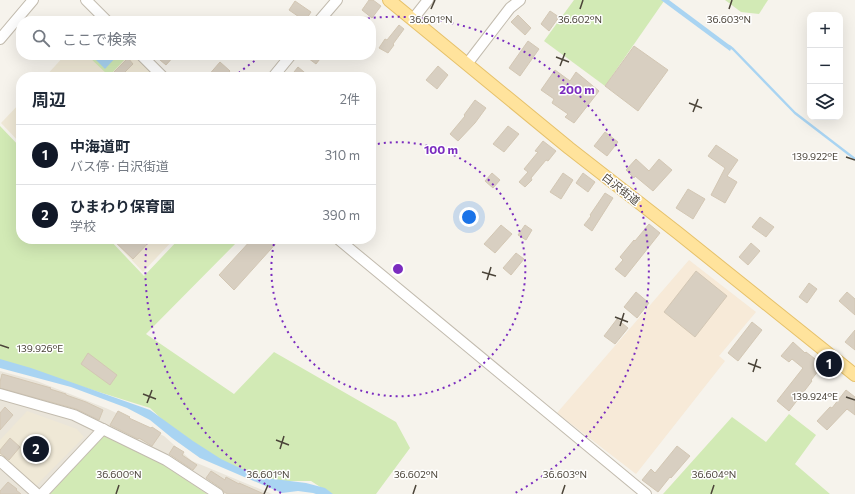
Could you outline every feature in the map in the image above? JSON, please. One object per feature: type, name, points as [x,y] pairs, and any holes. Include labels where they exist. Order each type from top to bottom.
[{"type":"main road","name":"白沢街道","points":[[389,0],[569,148],[855,374]]},
{"type":"street","points":[[19,16],[33,0]]},
{"type":"street","points":[[86,0],[102,16]]},
{"type":"street","points":[[324,16],[337,0]]},
{"type":"street","points":[[413,19],[428,0]]},
{"type":"street","points":[[467,64],[510,8],[520,0]]},
{"type":"street","points":[[0,39],[16,20]]},
{"type":"street","points":[[146,60],[158,72]]},
{"type":"street","points":[[277,72],[287,60]]},
{"type":"street","points":[[344,244],[646,494]]},
{"type":"street","points":[[0,394],[74,415],[166,460],[218,494]]},
{"type":"street","points":[[42,494],[103,429]]},
{"type":"street","points":[[0,461],[37,494]]},
{"type":"shaded area","points":[[60,60],[144,60],[155,72],[50,72]]},
{"type":"shaded area","points":[[16,107],[16,139],[1,123]]},
{"type":"shaded area","points":[[117,244],[169,244],[143,272]]},
{"type":"shaded area","points":[[689,260],[756,312],[719,356],[725,361],[636,474],[557,413]]},
{"type":"shaded area","points":[[0,371],[37,381],[108,409],[164,436],[192,461],[272,494],[0,494]]},
{"type":"shaded area","points":[[27,411],[77,429],[84,437],[36,486],[0,457],[0,440]]},
{"type":"green space","points":[[574,0],[664,1],[605,86],[544,41]]},
{"type":"green space","points":[[725,0],[768,0],[759,14],[741,12]]},
{"type":"green space","points":[[92,60],[124,60],[113,72],[105,72]]},
{"type":"green space","points":[[0,126],[16,143],[16,244],[114,244],[144,276],[174,244],[235,244],[146,334],[234,394],[274,352],[396,422],[410,448],[376,494],[331,494],[311,481],[259,481],[187,443],[150,408],[0,361]]},
{"type":"green space","points":[[789,414],[816,435],[795,464],[830,494],[663,494],[732,417],[766,442]]},
{"type":"green space","points":[[104,436],[162,464],[207,494],[50,494]]},
{"type":"water","points":[[661,0],[669,0],[732,47],[730,51]]},
{"type":"water","points":[[96,60],[113,60],[105,69]]},
{"type":"water","points":[[0,359],[31,368],[150,410],[221,459],[242,469],[266,478],[306,483],[325,488],[333,494],[316,494],[298,491],[282,493],[200,458],[150,420],[127,408],[71,387],[0,368]]},
{"type":"building","points":[[369,0],[373,0],[381,6],[374,16],[370,16],[362,10]]},
{"type":"building","points":[[295,1],[311,12],[308,16],[298,16],[289,10]]},
{"type":"building","points":[[550,11],[559,17],[549,31],[541,24]]},
{"type":"building","points":[[518,15],[531,28],[525,35],[511,22]]},
{"type":"building","points":[[399,25],[404,29],[388,53],[379,48],[385,39],[387,40]]},
{"type":"building","points":[[528,41],[539,49],[520,76],[509,68]]},
{"type":"building","points":[[634,46],[668,70],[638,111],[605,86]]},
{"type":"building","points":[[126,60],[130,60],[133,64],[125,72],[114,72]]},
{"type":"building","points":[[160,60],[170,60],[166,65]]},
{"type":"building","points":[[311,60],[319,60],[316,64]]},
{"type":"building","points":[[220,62],[230,71],[229,72],[211,72]]},
{"type":"building","points":[[438,66],[448,75],[437,89],[426,80]]},
{"type":"building","points":[[298,67],[304,72],[294,72]]},
{"type":"building","points":[[555,70],[570,81],[576,72],[599,91],[574,123],[565,117],[568,114],[552,103],[554,99],[541,90]]},
{"type":"building","points":[[475,100],[486,108],[475,123],[458,141],[450,134],[465,116],[464,115]]},
{"type":"building","points":[[508,126],[519,134],[504,152],[493,144]]},
{"type":"building","points":[[605,132],[618,142],[607,156],[594,146]]},
{"type":"building","points":[[543,141],[556,151],[548,161],[546,160],[531,178],[532,180],[525,187],[519,182],[528,172],[524,169],[538,152],[535,151]]},
{"type":"building","points":[[716,145],[738,160],[727,176],[737,182],[725,203],[711,195],[725,168],[708,156]]},
{"type":"building","points":[[636,159],[649,171],[659,159],[672,170],[653,191],[635,176],[634,178],[626,170]]},
{"type":"building","points":[[492,173],[500,180],[493,188],[485,181]]},
{"type":"building","points":[[563,173],[573,180],[561,199],[550,192]]},
{"type":"building","points":[[583,173],[595,182],[588,192],[576,183]]},
{"type":"building","points":[[688,189],[705,199],[693,219],[676,208]]},
{"type":"building","points":[[605,193],[613,198],[592,231],[584,225]]},
{"type":"building","points":[[760,217],[774,227],[766,237],[752,227]]},
{"type":"building","points":[[649,224],[660,233],[625,277],[615,269],[623,260],[620,257]]},
{"type":"building","points":[[501,225],[512,234],[495,253],[484,244]]},
{"type":"building","points":[[525,225],[532,230],[526,240],[518,235]]},
{"type":"building","points":[[751,243],[760,251],[748,265],[739,257]]},
{"type":"building","points":[[117,244],[147,244],[133,259]]},
{"type":"building","points":[[247,244],[275,244],[234,290],[219,275]]},
{"type":"building","points":[[516,253],[524,259],[511,275],[503,268]]},
{"type":"building","points":[[696,271],[727,296],[695,337],[664,312]]},
{"type":"building","points":[[809,283],[817,289],[807,303],[799,297]]},
{"type":"building","points":[[636,292],[649,303],[637,318],[624,307]]},
{"type":"building","points":[[847,292],[855,299],[855,315],[839,301]]},
{"type":"building","points":[[617,319],[628,328],[615,344],[604,336]]},
{"type":"building","points":[[752,322],[762,330],[738,361],[728,353]]},
{"type":"building","points":[[855,330],[855,350],[845,342]]},
{"type":"building","points":[[793,342],[805,353],[806,352],[823,365],[789,411],[777,401],[803,368],[792,359],[789,362],[781,356]]},
{"type":"building","points":[[88,353],[117,375],[110,385],[81,364]]},
{"type":"building","points":[[2,374],[51,388],[50,389],[66,394],[103,410],[99,420],[76,409],[0,388]]},
{"type":"building","points":[[846,390],[855,397],[855,415],[847,409],[827,430],[817,421],[830,407],[832,408]]},
{"type":"building","points":[[5,407],[13,415],[0,430],[0,413]]},
{"type":"building","points":[[118,411],[130,417],[129,418],[151,428],[152,427],[161,433],[152,446],[139,438],[138,439],[110,425]]},
{"type":"building","points":[[10,438],[20,447],[9,460],[0,453],[0,450]]},
{"type":"building","points":[[174,446],[184,452],[182,455],[197,465],[193,470],[169,454]]},
{"type":"building","points":[[677,446],[690,456],[658,492],[642,480],[651,469],[655,473]]},
{"type":"building","points":[[211,471],[225,480],[226,477],[264,494],[228,494],[206,478]]},
{"type":"building","points":[[8,482],[21,494],[0,494],[0,491]]},
{"type":"waterway","points":[[729,46],[795,113],[855,159]]},
{"type":"place","name":"中海道町","points":[[829,364]]},
{"type":"place","name":"ひまわり保育園","points":[[36,449]]}]
